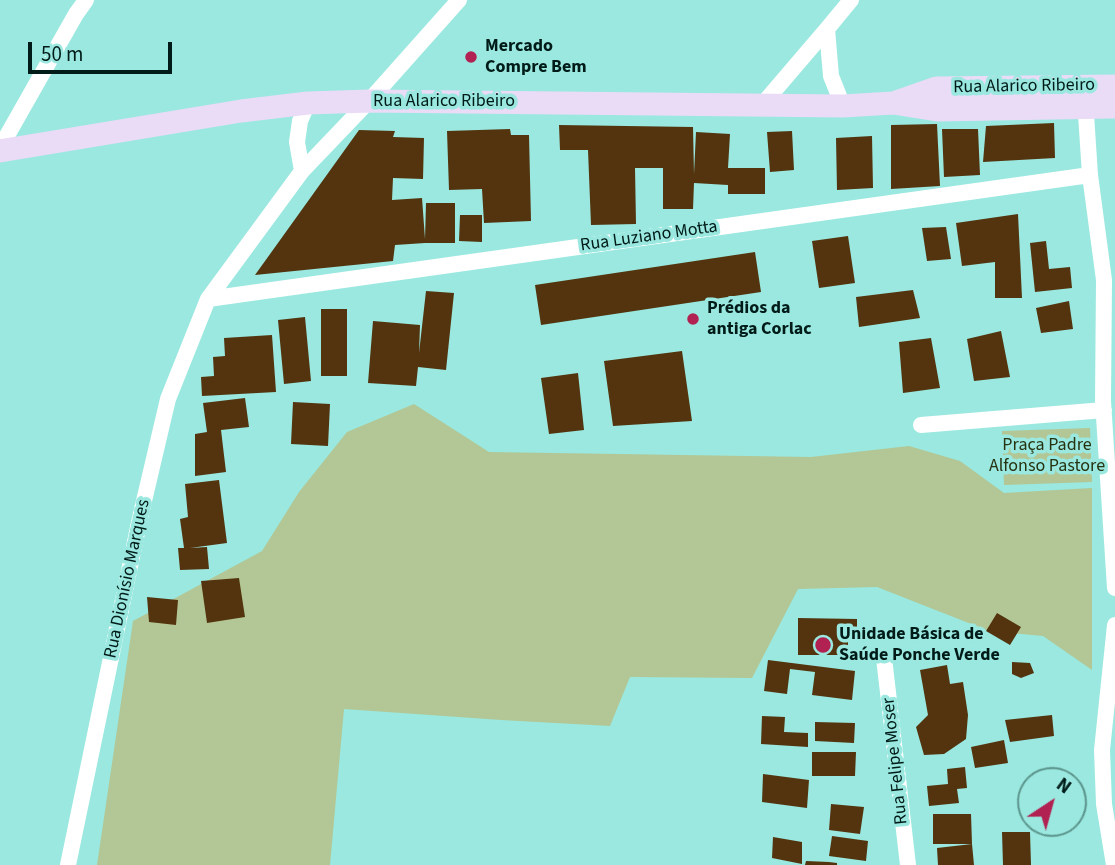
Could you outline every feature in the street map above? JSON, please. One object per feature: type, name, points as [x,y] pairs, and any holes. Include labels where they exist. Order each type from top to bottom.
[{"type":"main road","name":"Rua Alarico Ribeiro","points":[[0,150],[241,111],[308,103],[369,101],[843,106],[893,103],[937,110],[1085,98],[1115,86]]},
{"type":"main road","name":"Rua Alarico Ribeiro","points":[[1085,98],[1115,107]]},
{"type":"street","points":[[0,150],[86,0]]},
{"type":"street","name":"Rua Dionísio Marques","points":[[68,865],[168,399],[208,299],[302,171],[459,0]]},
{"type":"street","points":[[761,104],[851,0]]},
{"type":"street","points":[[827,29],[831,76],[843,106]]},
{"type":"street","points":[[1085,98],[1090,174],[1110,280],[1104,410],[1115,588]]},
{"type":"street","points":[[302,171],[297,142],[300,121],[308,103]]},
{"type":"street","name":"Rua Luziano Motta","points":[[208,299],[1090,174]]},
{"type":"street","points":[[921,425],[1104,410]]},
{"type":"street","points":[[1114,865],[1104,804],[1102,750],[1115,625]]},
{"type":"street","name":"Rua Felipe Moser","points":[[884,658],[908,865]]},
{"type":"green space","points":[[414,404],[489,452],[811,457],[909,446],[960,461],[1004,493],[1092,488],[1092,670],[1043,636],[989,631],[877,587],[798,589],[752,678],[630,677],[610,726],[344,709],[330,865],[97,865],[133,621],[262,551],[299,492],[347,432]]},
{"type":"green space","name":"Praça Padre Alfonso Pastore","points":[[1090,428],[1092,482],[1004,485],[1002,431]]},
{"type":"building","points":[[1054,123],[1055,158],[983,162],[986,126]]},
{"type":"building","points":[[937,124],[940,186],[891,189],[891,125]]},
{"type":"building","points":[[559,125],[693,127],[694,174],[696,132],[730,134],[728,168],[765,168],[765,194],[728,194],[728,185],[694,183],[693,209],[663,209],[663,168],[635,168],[636,224],[591,225],[588,150],[560,150]]},
{"type":"building","points":[[510,129],[511,135],[529,135],[531,221],[484,223],[482,189],[449,190],[447,131]]},
{"type":"building","points":[[942,129],[978,129],[980,175],[944,177]]},
{"type":"building","points":[[359,130],[395,131],[393,137],[424,138],[423,179],[393,178],[392,200],[422,198],[425,239],[426,203],[455,203],[455,243],[395,245],[393,261],[255,275]]},
{"type":"building","points":[[792,131],[794,170],[770,172],[767,132]]},
{"type":"building","points":[[872,136],[873,188],[837,190],[836,138]]},
{"type":"building","points":[[1018,214],[1022,298],[995,298],[995,262],[962,266],[956,223]]},
{"type":"building","points":[[460,215],[482,215],[482,242],[459,241]]},
{"type":"building","points":[[946,227],[951,259],[927,261],[922,228]]},
{"type":"building","points":[[848,236],[855,283],[819,288],[812,241]]},
{"type":"building","points":[[1046,241],[1049,269],[1070,267],[1072,288],[1035,292],[1030,243]]},
{"type":"building","points":[[755,252],[761,292],[541,325],[535,285]]},
{"type":"building","points":[[913,290],[920,318],[859,327],[856,297]]},
{"type":"building","points":[[426,291],[454,293],[446,370],[418,367],[416,386],[368,383],[373,321],[420,325],[419,353]]},
{"type":"building","points":[[1069,301],[1073,329],[1041,333],[1036,308]]},
{"type":"building","points":[[321,309],[347,309],[347,376],[321,376]]},
{"type":"building","points":[[305,317],[311,381],[284,384],[278,320]]},
{"type":"building","points":[[1001,331],[1010,377],[974,381],[967,339]]},
{"type":"building","points":[[272,335],[276,392],[202,396],[201,377],[214,376],[213,357],[225,356],[224,338]]},
{"type":"building","points":[[931,338],[940,388],[903,393],[899,342]]},
{"type":"building","points":[[682,351],[692,421],[613,426],[604,361]]},
{"type":"building","points":[[578,373],[584,430],[549,434],[541,378]]},
{"type":"building","points":[[245,398],[249,427],[221,430],[226,472],[195,476],[195,434],[207,432],[203,403]]},
{"type":"building","points":[[293,402],[330,404],[328,446],[291,444]]},
{"type":"building","points":[[219,480],[227,543],[190,548],[207,547],[209,569],[180,570],[178,548],[184,548],[180,519],[188,517],[185,484]]},
{"type":"building","points":[[239,578],[245,617],[207,623],[201,581]]},
{"type":"building","points":[[147,597],[178,600],[176,625],[149,622]]},
{"type":"building","points":[[997,613],[1021,627],[1010,645],[986,631]]},
{"type":"building","name":"Unidade Básica de Saúde Ponche Verde","points":[[798,618],[857,619],[857,635],[848,635],[848,655],[798,655]]},
{"type":"building","points":[[768,660],[855,671],[852,700],[812,695],[815,672],[790,669],[787,694],[764,691]]},
{"type":"building","points":[[1012,662],[1030,663],[1034,673],[1021,678],[1012,674]]},
{"type":"building","points":[[947,665],[950,684],[963,682],[968,715],[966,739],[944,754],[924,755],[916,727],[928,715],[920,670]]},
{"type":"building","points":[[1052,715],[1054,736],[1010,742],[1005,720]]},
{"type":"building","points":[[762,716],[785,717],[784,732],[808,733],[808,747],[761,744]]},
{"type":"building","points":[[815,722],[855,723],[854,743],[815,741]]},
{"type":"building","points":[[1004,740],[1008,763],[975,768],[971,747]]},
{"type":"building","points":[[812,752],[856,752],[855,776],[812,776]]},
{"type":"building","points":[[965,767],[967,788],[957,789],[959,803],[929,806],[927,786],[948,784],[947,769]]},
{"type":"building","points":[[763,774],[809,780],[807,808],[762,802]]},
{"type":"building","points":[[831,804],[864,807],[860,834],[829,830]]},
{"type":"building","points":[[933,814],[971,814],[972,844],[933,844]]},
{"type":"building","points":[[1002,832],[1017,832],[1017,837],[1030,837],[1031,865],[1003,865]]},
{"type":"building","points":[[832,836],[868,841],[866,861],[829,856]]},
{"type":"building","points":[[773,837],[802,842],[802,864],[772,858]]},
{"type":"building","points":[[972,844],[974,865],[938,865],[937,848]]},
{"type":"building","points":[[806,861],[837,863],[837,865],[805,865]]},
{"type":"place","name":"Mercado Compre Bem","points":[[471,57]]},
{"type":"place","name":"Prédios da antiga Corlac","points":[[693,319]]},
{"type":"place","name":"Unidade Básica de Saúde Ponche Verde","points":[[823,645]]}]
